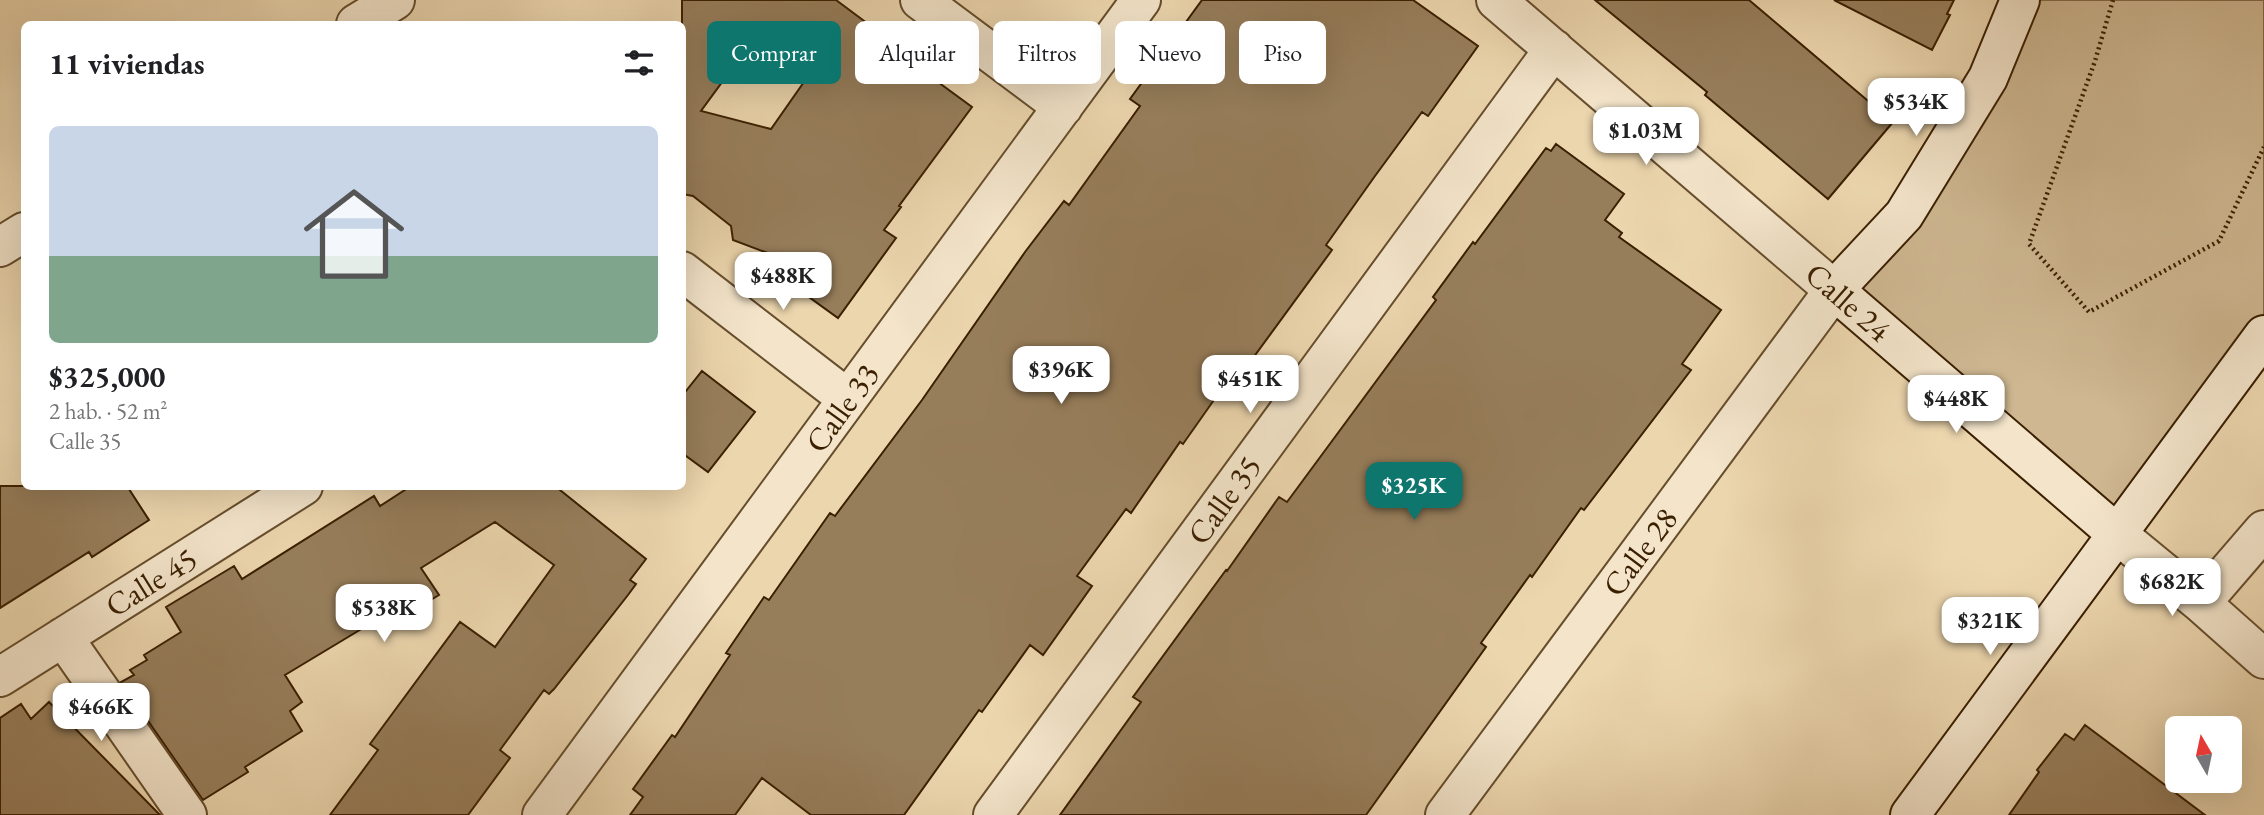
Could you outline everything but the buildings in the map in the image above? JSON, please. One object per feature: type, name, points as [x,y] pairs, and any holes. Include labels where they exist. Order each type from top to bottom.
[{"type":"street","points":[[361,21],[395,0]]},
{"type":"street","points":[[920,0],[1063,107]]},
{"type":"street","name":"Calle 33","points":[[542,815],[1142,0]]},
{"type":"street","name":"Calle 24","points":[[1496,0],[2264,659]]},
{"type":"street","name":"Calle 28","points":[[1445,815],[1834,290],[1904,215],[1989,78],[2020,0]]},
{"type":"street","name":"Calle 35","points":[[993,815],[1554,49]]},
{"type":"street","points":[[0,247],[21,234]]},
{"type":"street","points":[[686,274],[848,399]]},
{"type":"street","points":[[1910,815],[2264,335]]},
{"type":"street","name":"Calle 45","points":[[0,677],[297,490]]},
{"type":"street","points":[[2201,603],[2264,530]]},
{"type":"street","points":[[63,637],[187,815]]},
{"type":"path","points":[[2113,0],[2095,61],[2029,244],[2089,312],[2219,241],[2264,147]]},
{"type":"shaded area","points":[[2020,0],[2264,0],[2264,343],[2117,534],[1834,290]]}]
